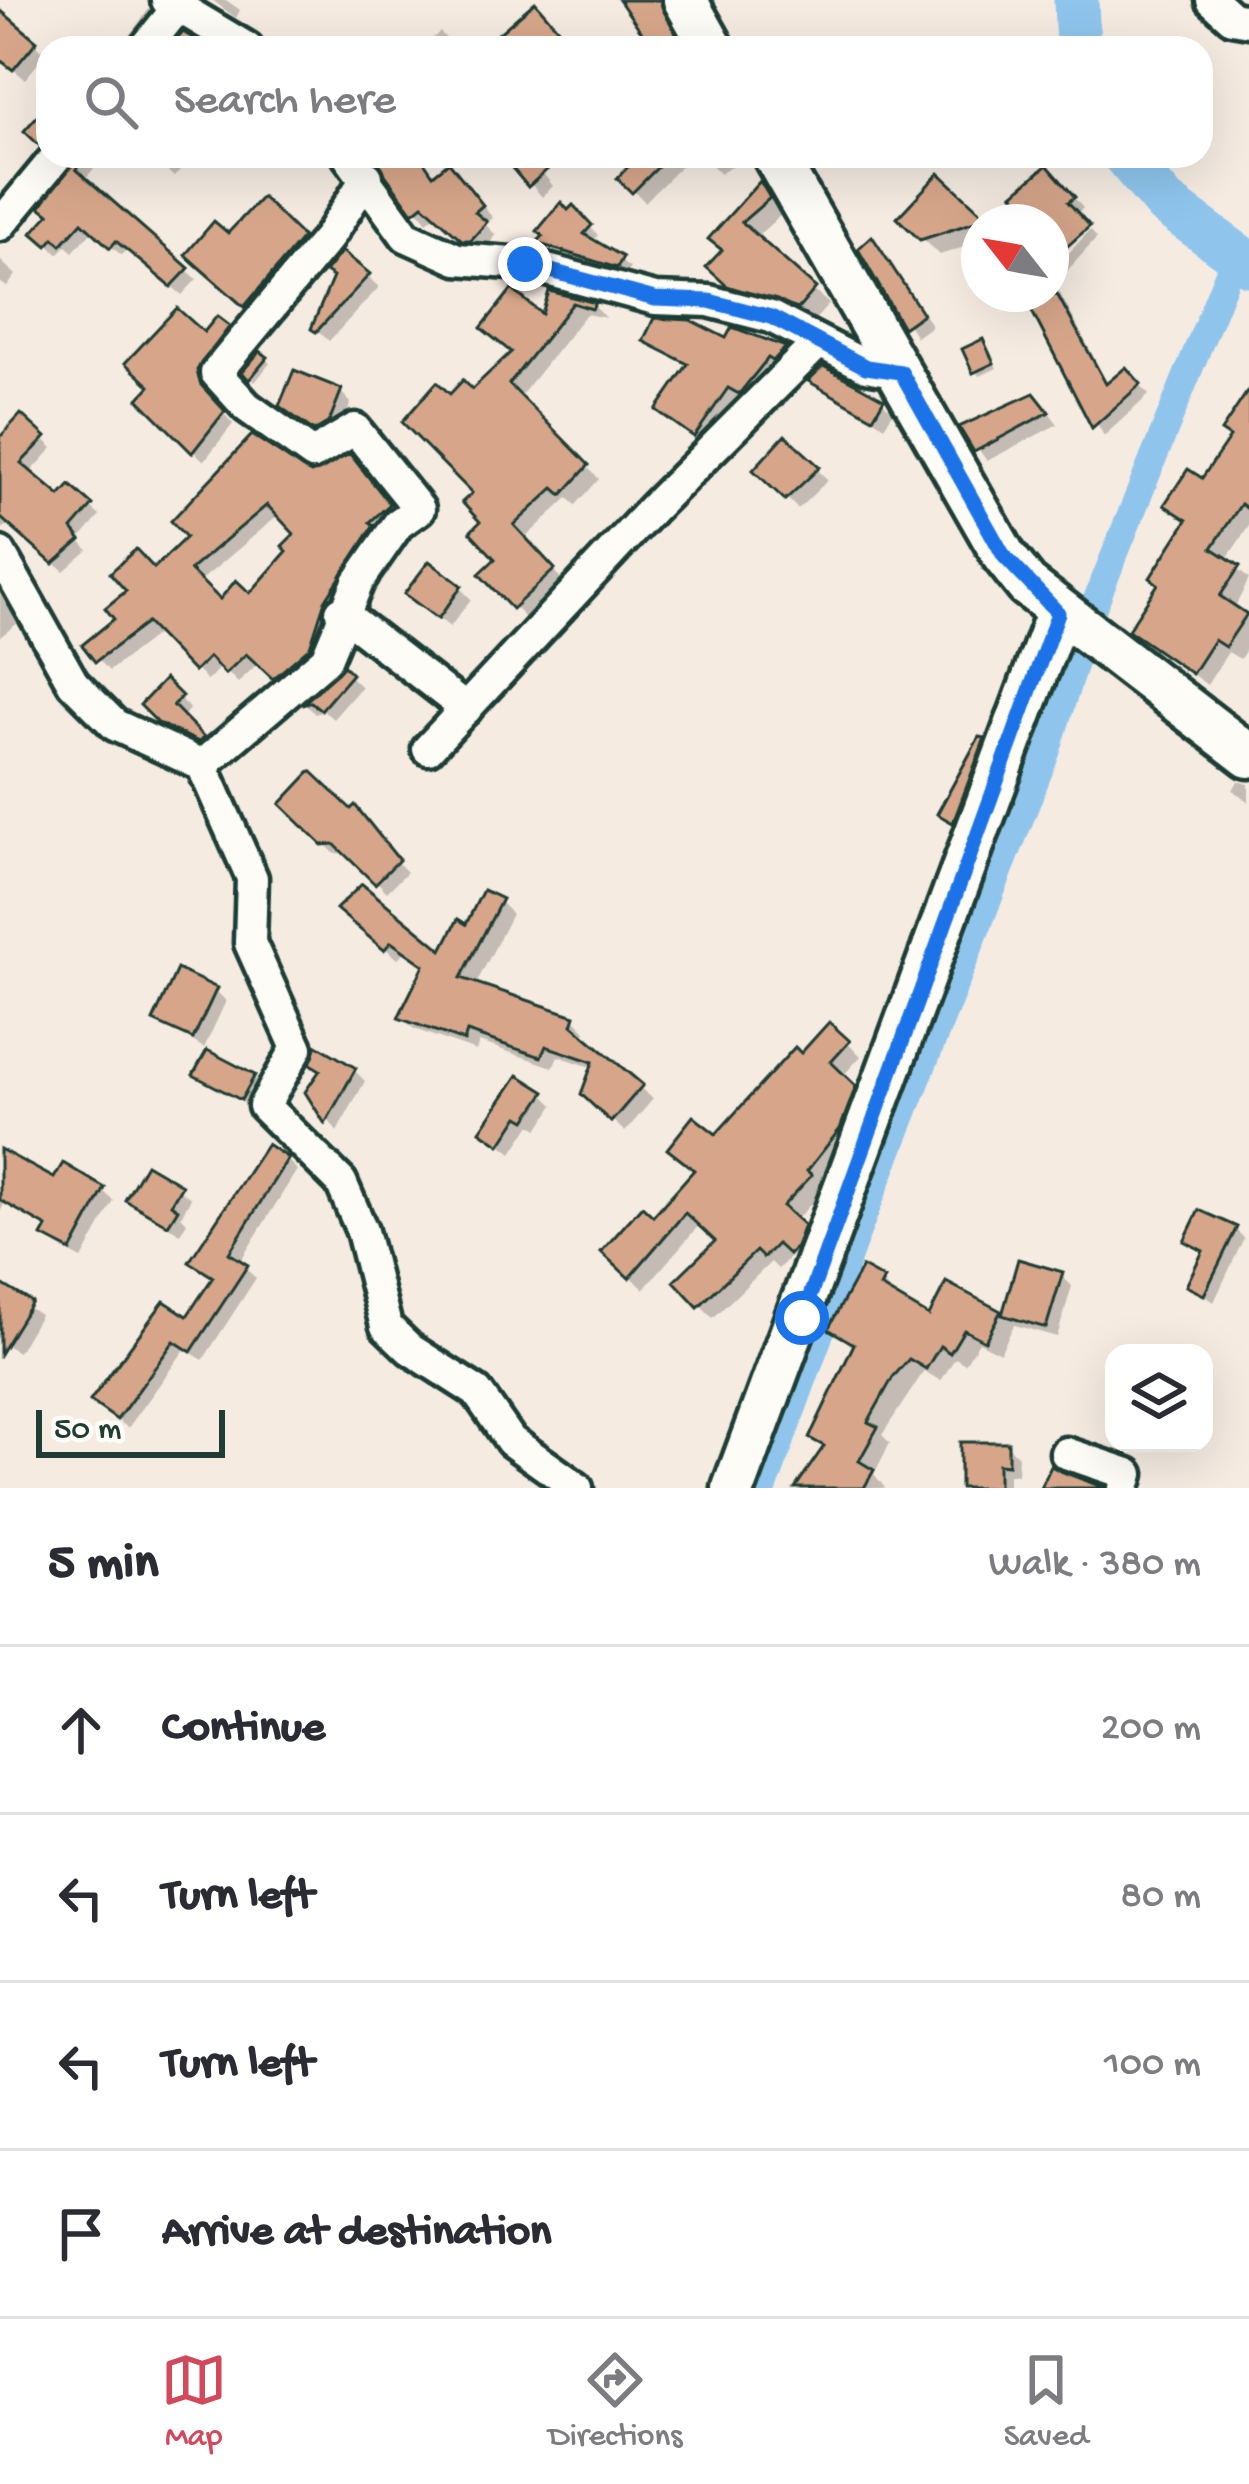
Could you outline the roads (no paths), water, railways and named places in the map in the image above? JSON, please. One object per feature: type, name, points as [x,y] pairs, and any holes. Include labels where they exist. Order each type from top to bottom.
[{"type":"street","points":[[685,0],[705,36]]},
{"type":"street","points":[[1212,0],[1232,18],[1249,21]]},
{"type":"street","points":[[152,36],[172,4],[227,36]]},
{"type":"street","points":[[0,225],[47,168]]},
{"type":"street","points":[[202,765],[326,658],[341,612],[398,524],[418,509],[355,429],[313,454],[247,407],[216,373],[328,238],[357,168]]},
{"type":"street","points":[[358,168],[406,236],[457,259],[525,264],[655,299],[709,301],[771,317],[866,367],[901,372]]},
{"type":"street","points":[[782,168],[1004,556],[1077,624],[1249,757]]},
{"type":"street","points":[[428,749],[653,508],[818,343]]},
{"type":"street","points":[[0,553],[74,683],[115,725],[202,765],[252,878],[250,943],[297,1048],[264,1106],[341,1182],[362,1232],[386,1326],[422,1358],[477,1392],[512,1441],[577,1488]]},
{"type":"street","points":[[341,612],[466,709]]},
{"type":"street","points":[[734,1488],[1077,624]]},
{"type":"street","points":[[1066,1453],[1128,1474],[1124,1488]]},
{"type":"waterway","points":[[1076,0],[1078,36]]},
{"type":"waterway","points":[[1135,168],[1165,203],[1249,264]]},
{"type":"waterway","points":[[764,1488],[858,1230],[1047,751],[1085,628],[1235,256]]}]
